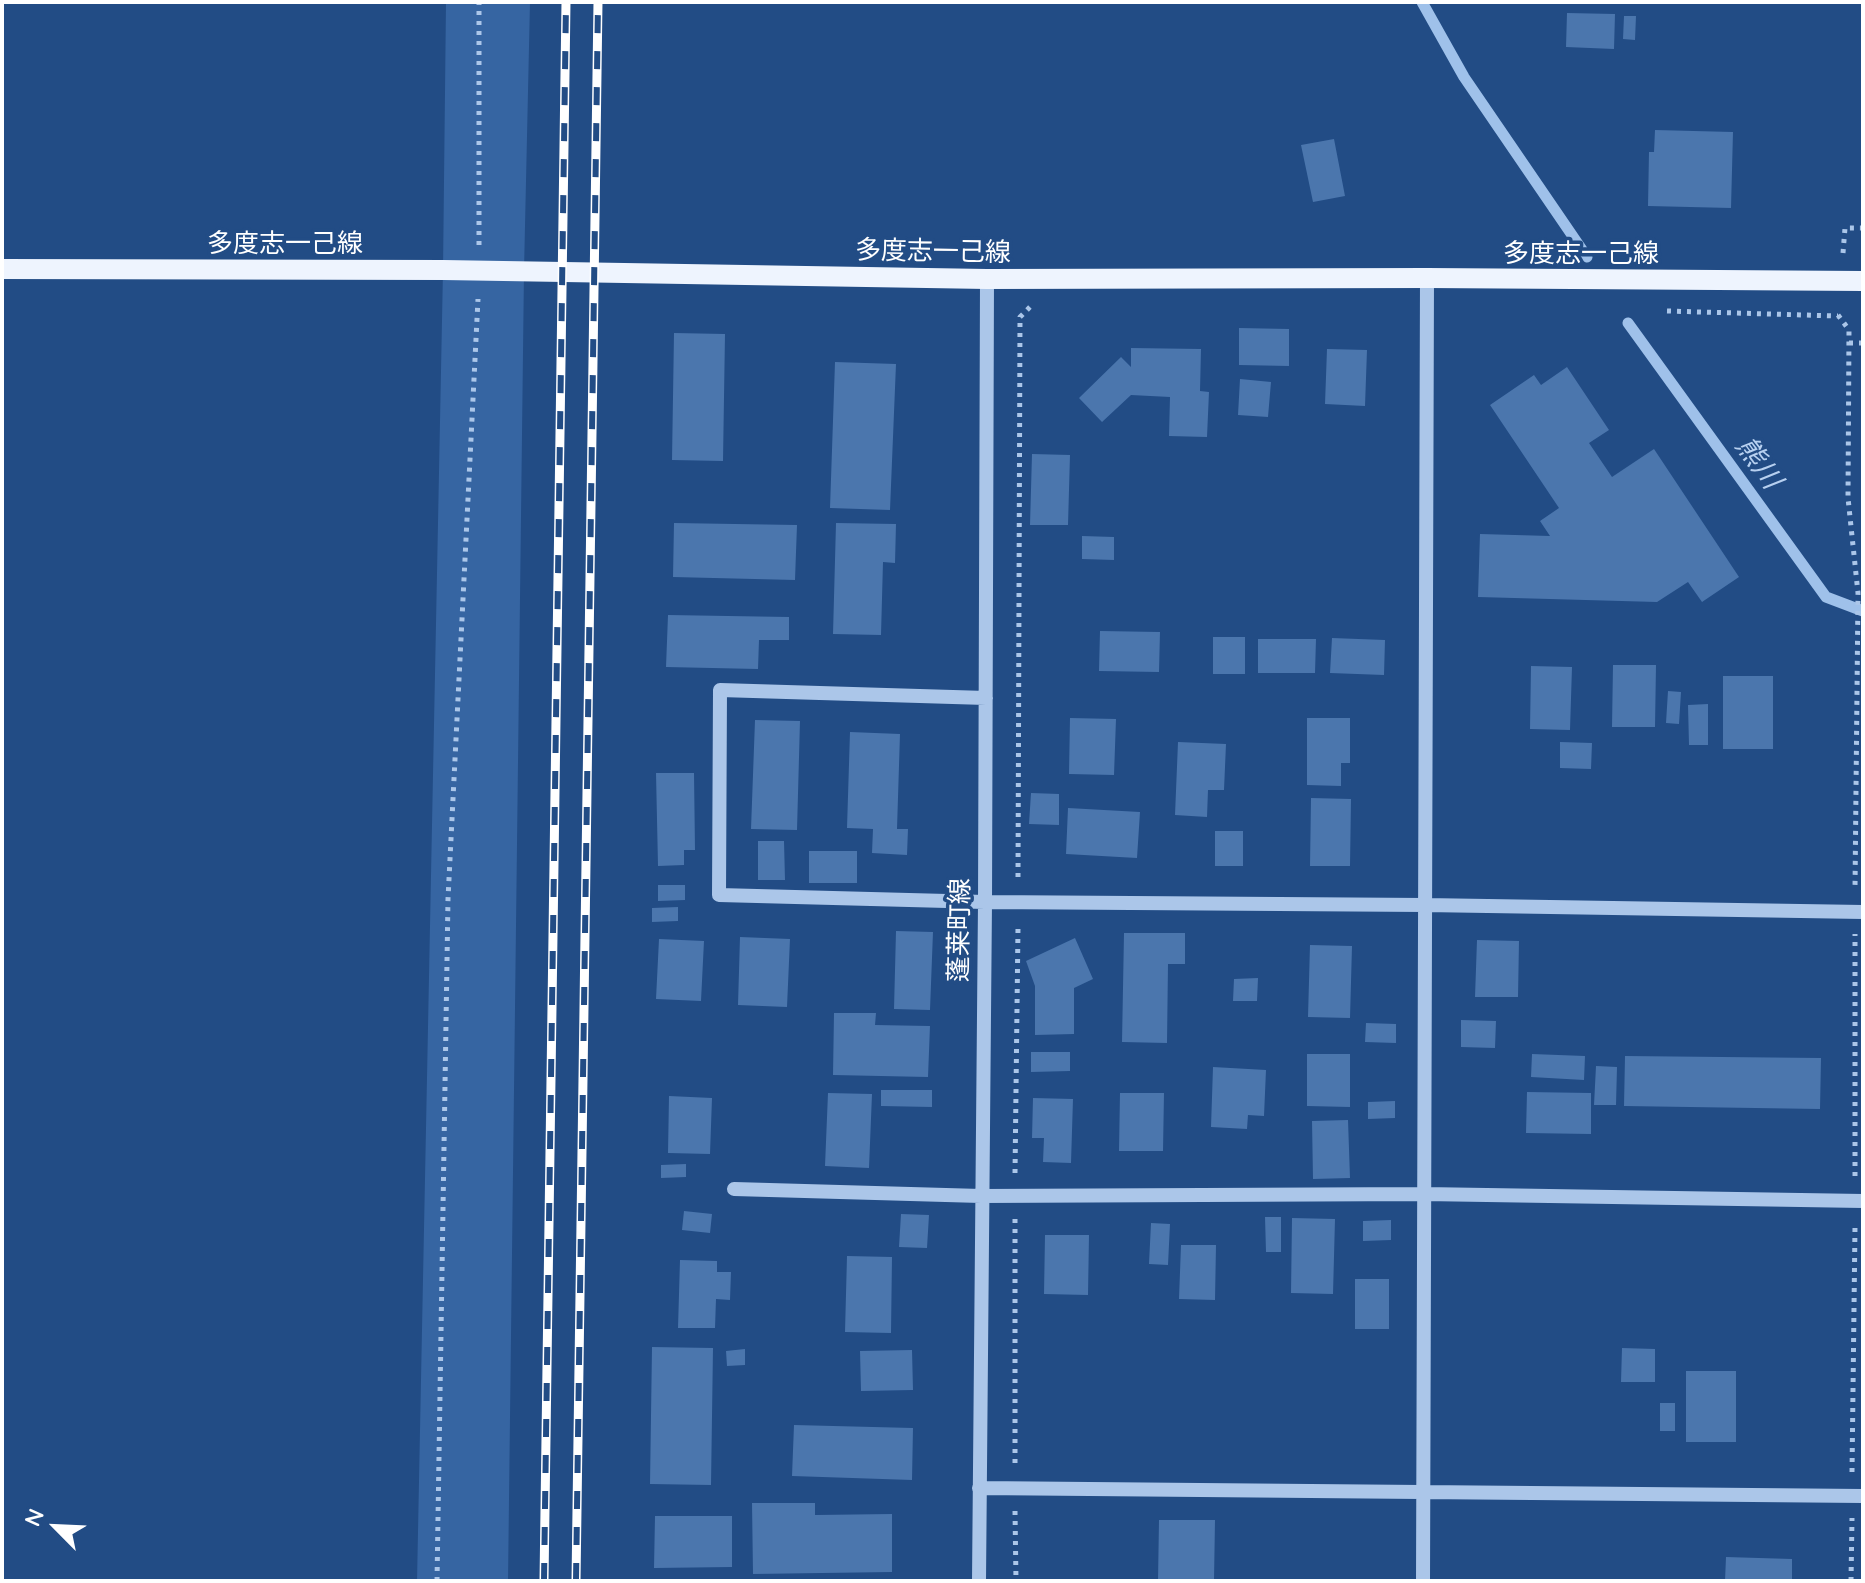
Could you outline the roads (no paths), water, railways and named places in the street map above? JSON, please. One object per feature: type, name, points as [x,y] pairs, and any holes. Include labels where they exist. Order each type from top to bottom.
[{"type":"main road","name":"多度志一己線","points":[[2,269],[479,271],[987,279],[1863,281]]},
{"type":"street","points":[[1423,1581],[1427,278]]},
{"type":"street","name":"蓬莱町線","points":[[979,1581],[987,279]]},
{"type":"street","points":[[986,698],[720,690],[719,895],[985,902],[1859,912]]},
{"type":"street","points":[[734,1189],[981,1196],[1424,1194],[1859,1201]]},
{"type":"street","points":[[979,1488],[1857,1496]]},
{"type":"waterway","name":"熊川","points":[[1422,2],[1464,77],[1587,257]]},
{"type":"waterway","name":"熊川","points":[[1628,323],[1826,597],[1863,611]]},
{"type":"railway","points":[[544,1581],[566,2]]},
{"type":"railway","points":[[576,1581],[598,2]]}]
